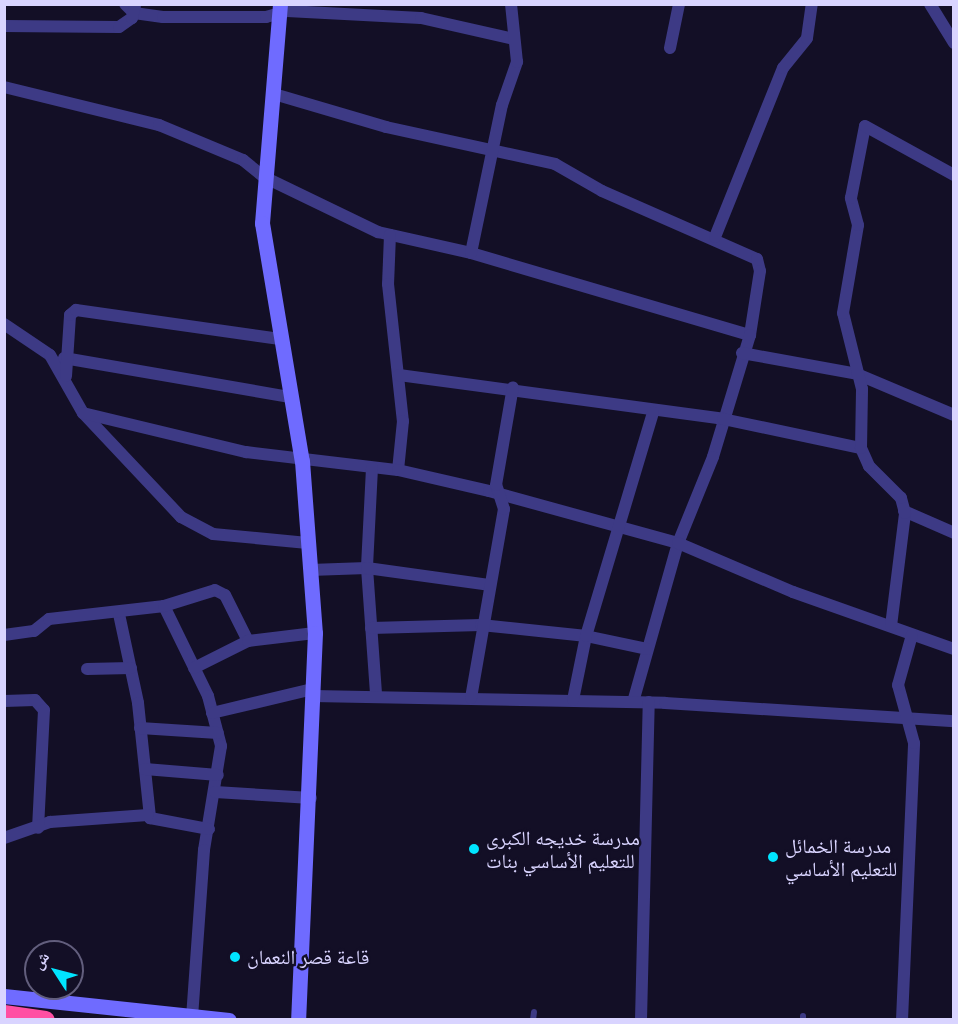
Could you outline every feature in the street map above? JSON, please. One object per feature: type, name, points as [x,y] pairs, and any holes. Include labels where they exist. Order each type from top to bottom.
[{"type":"highway","points":[[4,1014],[45,1020]]},
{"type":"street","points":[[471,253],[517,62],[511,4]]},
{"type":"street","points":[[670,48],[679,4]]},
{"type":"street","points":[[715,237],[783,68],[807,38],[812,4]]},
{"type":"street","points":[[930,4],[954,43]]},
{"type":"street","points":[[4,26],[119,27],[131,7],[163,17],[280,9],[421,18],[514,39]]},
{"type":"street","points":[[280,9],[274,94],[264,177],[262,223],[289,397],[302,461],[315,633],[311,798],[298,1020]]},
{"type":"street","points":[[4,87],[159,125],[243,160],[264,177],[390,235],[471,253],[750,335]]},
{"type":"street","points":[[274,94],[495,151],[555,164],[602,191],[752,254],[759,264],[750,335],[742,353],[723,419],[678,543],[633,702]]},
{"type":"street","points":[[891,626],[904,511],[901,498],[869,466],[861,448],[862,389],[843,313],[858,225],[851,198],[865,126],[954,175]]},
{"type":"street","points":[[390,235],[388,284],[403,421],[398,470]]},
{"type":"street","points":[[67,380],[64,358],[70,315],[76,310],[280,339]]},
{"type":"street","points":[[4,324],[50,355],[67,380],[83,412],[181,517],[213,534],[308,543]]},
{"type":"street","points":[[742,353],[857,374],[954,416]]},
{"type":"street","points":[[64,358],[289,397]]},
{"type":"street","points":[[399,375],[513,387],[653,413],[723,419],[861,448]]},
{"type":"street","points":[[471,698],[481,625],[504,509],[496,485],[513,387]]},
{"type":"street","points":[[83,412],[302,461],[398,470],[678,543],[912,635],[954,649]]},
{"type":"street","points":[[573,700],[586,636],[622,528],[653,413]]},
{"type":"street","points":[[372,468],[367,568],[376,695]]},
{"type":"street","points":[[904,511],[954,533]]},
{"type":"street","points":[[310,570],[367,568],[489,585]]},
{"type":"street","points":[[4,636],[34,631],[49,619],[119,614],[164,606],[220,591],[248,641]]},
{"type":"street","points":[[164,606],[194,668],[218,733],[218,775],[209,829],[192,1016]]},
{"type":"street","points":[[119,614],[131,668],[140,728],[148,815],[156,823],[209,829]]},
{"type":"street","points":[[371,628],[481,625],[586,636],[647,649]]},
{"type":"street","points":[[194,668],[248,641],[315,633]]},
{"type":"street","points":[[902,1020],[914,757],[908,716],[898,685],[912,635]]},
{"type":"street","points":[[87,669],[131,668]]},
{"type":"street","points":[[212,713],[313,692],[650,702],[908,716],[954,721]]},
{"type":"street","points":[[4,701],[35,700],[44,710],[38,828]]},
{"type":"street","points":[[641,1020],[650,702]]},
{"type":"street","points":[[140,728],[218,733]]},
{"type":"street","points":[[145,770],[218,775]]},
{"type":"street","points":[[215,792],[311,798]]},
{"type":"street","points":[[4,838],[50,822],[148,815]]},
{"type":"street","points":[[4,996],[229,1020]]},
{"type":"lane","points":[[533,1020],[534,1012]]},
{"type":"place","name":"مدرسة خديجه الكبرى للتعليم الأساسي بنات","points":[[474,849]]},
{"type":"place","name":"مدرسة الخمائل للتعليم الأساسي","points":[[773,857]]},
{"type":"place","name":"قاعة قصر النعمان","points":[[235,957]]}]
